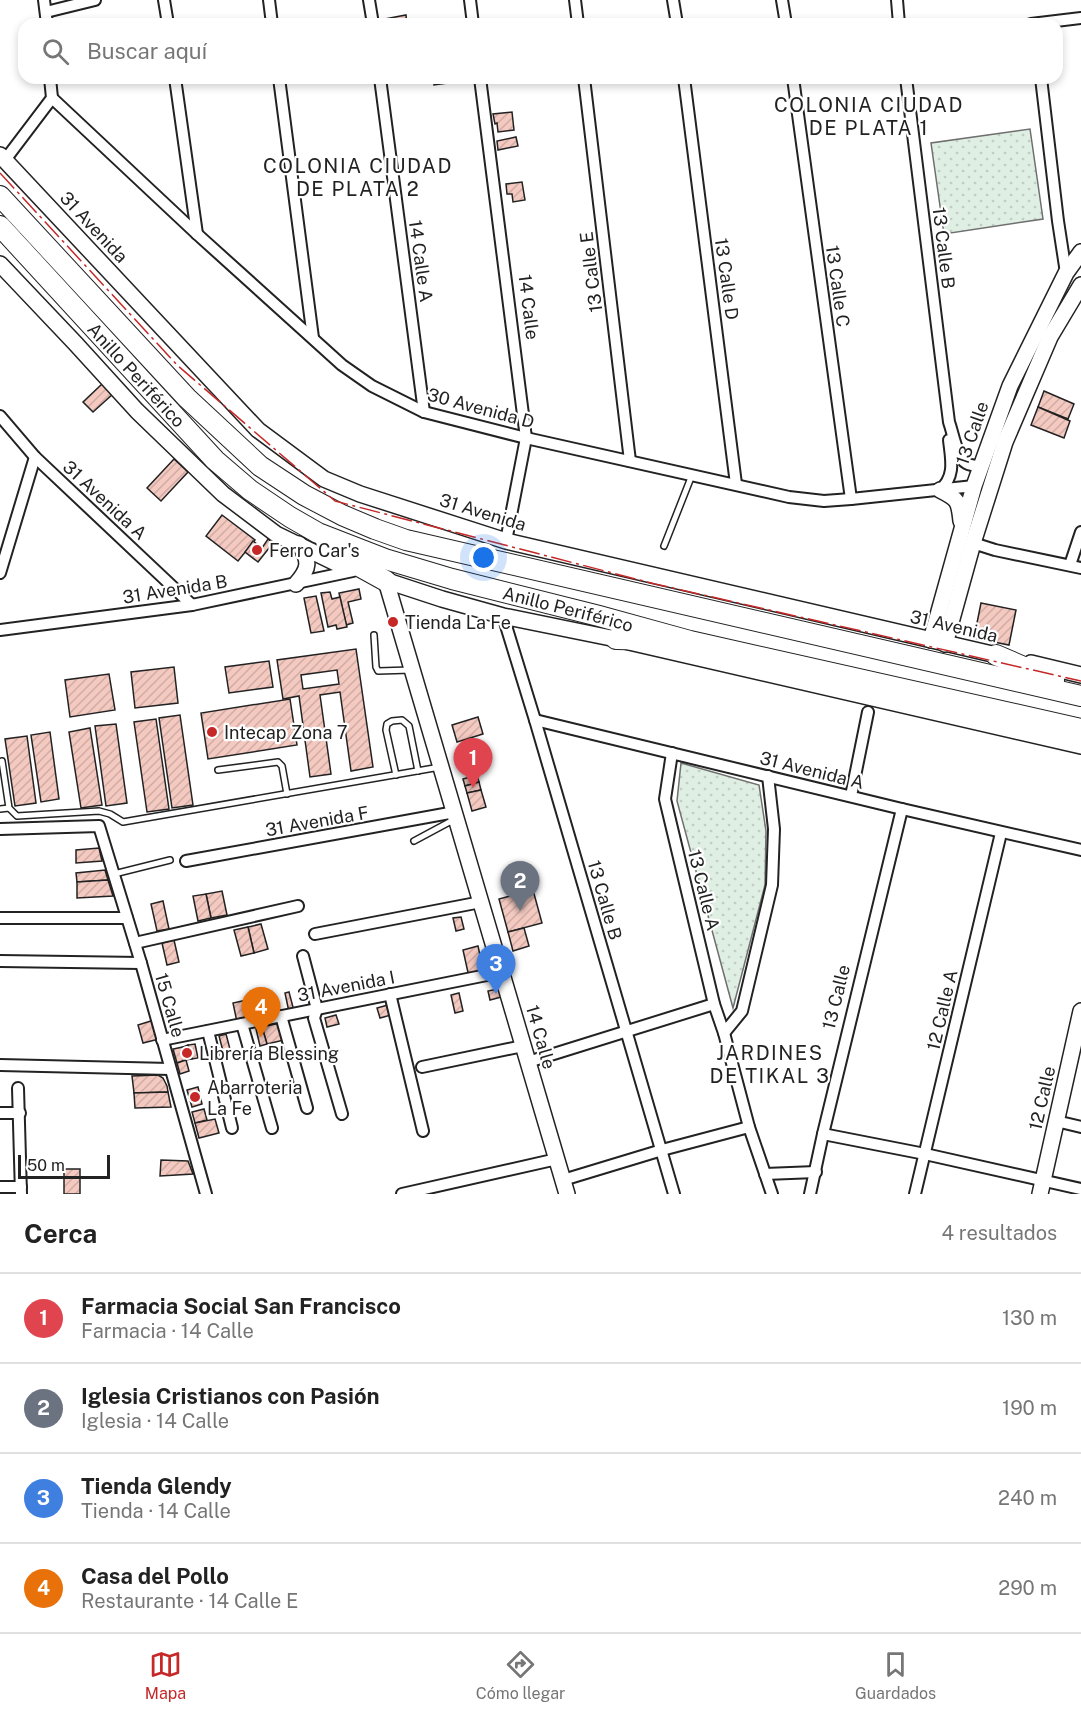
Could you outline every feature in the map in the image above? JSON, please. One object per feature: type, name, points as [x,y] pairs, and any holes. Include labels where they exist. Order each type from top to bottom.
[{"type":"highway","name":"Anillo Periférico","points":[[0,196],[187,398],[260,466],[304,495],[375,530],[406,540],[1081,694]]},
{"type":"highway","name":"Anillo Periférico","points":[[0,226],[215,460],[250,490],[318,533],[385,559],[452,579],[690,641],[1081,729]]},
{"type":"highway","points":[[318,533],[339,555],[386,581]]},
{"type":"highway","points":[[616,639],[690,641]]},
{"type":"highway","points":[[996,655],[1081,694]]},
{"type":"street","points":[[44,0],[46,18]]},
{"type":"street","points":[[46,12],[95,0]]},
{"type":"street","points":[[164,0],[167,18]]},
{"type":"street","points":[[269,0],[271,18]]},
{"type":"street","points":[[369,0],[372,18]]},
{"type":"street","points":[[470,0],[472,18]]},
{"type":"street","points":[[575,0],[577,18]]},
{"type":"street","points":[[673,0],[675,18]]},
{"type":"street","points":[[782,0],[785,18]]},
{"type":"street","points":[[897,0],[898,18]]},
{"type":"street","points":[[1063,20],[1081,18]]},
{"type":"street","points":[[2,157],[52,98],[51,84]]},
{"type":"street","points":[[176,84],[196,234]]},
{"type":"street","points":[[280,84],[313,338]]},
{"type":"street","name":"14 Calle A","points":[[381,84],[424,412]]},
{"type":"street","name":"14 Calle","points":[[481,84],[526,438],[506,541]]},
{"type":"street","name":"13 Calle E","points":[[585,84],[630,461]]},
{"type":"street","name":"13 Calle D","points":[[685,84],[736,484]]},
{"type":"street","name":"13 Calle C","points":[[794,84],[851,499]]},
{"type":"street","name":"13 Calle B","points":[[907,84],[949,422],[951,474],[947,483],[940,490]]},
{"type":"street","points":[[1042,84],[1066,273]]},
{"type":"street","name":"30 Avenida D","points":[[52,98],[196,234],[342,365],[372,386],[424,412],[526,438],[789,497],[824,501],[975,486]]},
{"type":"street","name":"31 Avenida","points":[[2,157],[258,430],[324,479],[360,494],[506,541],[1081,675]]},
{"type":"street","name":"13 Calle","points":[[938,642],[962,529],[1010,386],[1066,273],[1081,252]]},
{"type":"street","points":[[0,266],[137,411],[223,494],[276,534],[354,571],[503,616],[616,639],[1081,746]]},
{"type":"street","name":"13 Calle","points":[[938,642],[1005,442],[1050,337],[1081,285]]},
{"type":"street","name":"31 Avenida A","points":[[0,416],[35,457],[192,605]]},
{"type":"street","name":"13 Calle B","points":[[949,422],[958,452],[965,463],[982,466]]},
{"type":"street","points":[[0,573],[35,457]]},
{"type":"street","points":[[940,490],[953,497],[960,505],[962,529]]},
{"type":"street","points":[[973,543],[995,550],[1075,566],[1081,532]]},
{"type":"street","points":[[296,584],[307,563],[306,555],[299,544]]},
{"type":"street","name":"31 Avenida B","points":[[0,630],[192,605],[354,571]]},
{"type":"street","name":"14 Calle","points":[[386,581],[565,1187]]},
{"type":"street","name":"13 Calle B","points":[[503,616],[536,720],[674,1194]]},
{"type":"street","points":[[851,796],[868,712]]},
{"type":"street","name":"31 Avenida A","points":[[536,720],[1000,833],[1081,850]]},
{"type":"street","name":"13 Calle A","points":[[672,753],[665,799],[714,1004],[749,1127],[772,1194]]},
{"type":"street","points":[[724,1033],[742,1011],[772,885],[774,829],[768,776]]},
{"type":"street","name":"13 Calle","points":[[810,1194],[902,809]]},
{"type":"street","name":"31 Avenida F","points":[[186,861],[456,815]]},
{"type":"street","name":"15 Calle","points":[[0,829],[99,826],[141,963],[206,1194]]},
{"type":"street","name":"12 Calle A","points":[[915,1194],[1000,833]]},
{"type":"street","points":[[315,934],[481,902]]},
{"type":"street","points":[[135,943],[298,906]]},
{"type":"street","points":[[0,918],[127,918]]},
{"type":"street","points":[[303,956],[317,1009],[314,1018],[342,1114]]},
{"type":"street","points":[[0,961],[141,963]]},
{"type":"street","name":"31 Avenida I","points":[[162,1040],[502,972]]},
{"type":"street","points":[[390,994],[423,1131]]},
{"type":"street","points":[[528,1062],[714,1004]]},
{"type":"street","name":"12 Calle","points":[[1042,1187],[1056,1121],[1076,1058],[1081,1011]]},
{"type":"street","points":[[281,1016],[307,1108]]},
{"type":"street","points":[[242,1024],[272,1128]]},
{"type":"street","points":[[208,1031],[232,1128]]},
{"type":"street","points":[[422,1066],[523,1046]]},
{"type":"street","points":[[0,1065],[171,1069]]},
{"type":"street","points":[[0,1187],[21,1191],[18,1088]]},
{"type":"street","points":[[0,1113],[20,1113]]},
{"type":"street","points":[[1056,1121],[1081,1127]]},
{"type":"street","points":[[565,1187],[662,1150],[749,1127]]},
{"type":"street","points":[[823,1134],[925,1154],[1042,1187],[1081,1189]]},
{"type":"street","points":[[402,1194],[557,1159]]},
{"type":"street","points":[[765,1174],[816,1172]]},
{"type":"lane","points":[[664,546],[692,475]]},
{"type":"lane","points":[[374,635],[378,671],[412,670]]},
{"type":"lane","points":[[396,775],[386,730],[387,724],[392,721],[402,720],[409,726],[418,771]]},
{"type":"lane","points":[[2,761],[9,808],[17,816],[99,811],[110,814],[123,822],[441,767]]},
{"type":"lane","points":[[218,770],[278,762],[282,766],[287,794]]},
{"type":"lane","points":[[0,809],[9,808]]},
{"type":"lane","points":[[414,841],[456,815]]},
{"type":"lane","points":[[114,874],[170,860]]},
{"type":"green space","points":[[1030,129],[1043,219],[944,234],[931,143]]},
{"type":"green space","points":[[681,763],[759,785],[766,831],[765,885],[733,1008],[677,801]]},
{"type":"building","points":[[406,15],[406,18],[390,18]]},
{"type":"building","points":[[512,112],[514,130],[498,132],[493,114]]},
{"type":"building","points":[[516,137],[518,146],[498,150],[497,141]]},
{"type":"building","points":[[522,182],[525,200],[513,202],[512,194],[507,194],[506,184]]},
{"type":"building","points":[[103,383],[113,394],[93,412],[83,402]]},
{"type":"building","points":[[1044,391],[1074,404],[1068,419],[1038,407]]},
{"type":"building","points":[[1038,407],[1070,421],[1064,438],[1031,425]]},
{"type":"building","points":[[174,459],[188,472],[161,501],[147,488]]},
{"type":"building","points":[[222,515],[255,540],[238,561],[206,536]]},
{"type":"building","name":"Ferro Car's","points":[[268,539],[273,543],[258,562],[245,552],[253,541],[262,548]]},
{"type":"building","points":[[359,589],[361,599],[348,602],[353,623],[346,625],[339,593]]},
{"type":"building","points":[[330,592],[332,599],[340,597],[347,627],[337,629],[336,625],[328,627],[321,593]]},
{"type":"building","points":[[316,596],[324,631],[311,633],[304,598]]},
{"type":"building","points":[[981,603],[1016,610],[1009,645],[974,638]]},
{"type":"building","points":[[356,649],[373,767],[351,771],[340,692],[320,695],[331,774],[310,777],[299,696],[283,699],[277,660]],"holes":[[[337,670],[339,684],[303,689],[301,675]]]},
{"type":"building","points":[[269,661],[273,687],[229,693],[225,667]]},
{"type":"building","points":[[174,667],[178,703],[135,708],[131,672]]},
{"type":"building","points":[[109,674],[115,710],[70,717],[65,680]]},
{"type":"building","points":[[290,699],[297,745],[208,759],[201,713]]},
{"type":"building","points":[[180,715],[193,805],[172,808],[159,718]]},
{"type":"building","points":[[478,717],[483,734],[457,742],[452,725]]},
{"type":"building","points":[[156,719],[169,809],[147,812],[134,722]]},
{"type":"building","points":[[116,724],[127,803],[106,806],[95,726]]},
{"type":"building","points":[[90,728],[102,805],[81,808],[69,732]]},
{"type":"building","points":[[50,732],[59,799],[41,802],[31,735]]},
{"type":"building","points":[[27,736],[36,803],[15,806],[5,739]]},
{"type":"building","points":[[477,775],[479,782],[465,786],[463,779]]},
{"type":"building","points":[[479,782],[481,790],[467,793],[465,786]]},
{"type":"building","points":[[481,790],[486,807],[472,811],[467,793]]},
{"type":"building","points":[[99,848],[102,861],[76,863],[76,850]]},
{"type":"building","points":[[105,870],[108,880],[77,882],[76,873]]},
{"type":"building","points":[[108,880],[113,896],[77,898],[77,882]]},
{"type":"building","points":[[533,890],[542,923],[508,932],[499,899]]},
{"type":"building","points":[[222,891],[227,915],[211,918],[206,894]]},
{"type":"building","points":[[206,894],[211,918],[198,921],[193,896]]},
{"type":"building","points":[[163,901],[169,929],[157,931],[151,904]]},
{"type":"building","points":[[461,917],[464,929],[456,931],[453,918]]},
{"type":"building","points":[[261,924],[268,949],[254,953],[248,927]]},
{"type":"building","points":[[248,927],[254,953],[241,956],[234,930]]},
{"type":"building","points":[[524,928],[529,946],[513,951],[508,932]]},
{"type":"building","points":[[174,940],[179,962],[167,965],[162,943]]},
{"type":"building","points":[[478,946],[484,974],[469,977],[463,950]]},
{"type":"building","points":[[502,988],[505,996],[490,1000],[488,991]]},
{"type":"building","points":[[289,992],[294,1011],[289,1012],[285,993]]},
{"type":"building","points":[[459,993],[463,1011],[455,1013],[451,995]]},
{"type":"building","points":[[260,997],[264,1016],[258,1018],[254,999]]},
{"type":"building","points":[[254,999],[258,1018],[252,1019],[247,1000]]},
{"type":"building","points":[[247,1000],[252,1019],[237,1022],[233,1003]]},
{"type":"building","points":[[388,1005],[391,1015],[380,1018],[377,1008]]},
{"type":"building","points":[[336,1015],[339,1024],[327,1027],[325,1018]]},
{"type":"building","points":[[154,1020],[159,1039],[143,1043],[138,1025]]},
{"type":"building","points":[[280,1023],[284,1040],[267,1044],[262,1027]]},
{"type":"building","points":[[262,1027],[267,1044],[260,1046],[256,1029]]},
{"type":"building","points":[[226,1034],[231,1053],[224,1055],[219,1036]]},
{"type":"building","points":[[195,1044],[198,1058],[192,1059],[188,1045]]},
{"type":"building","name":"Librería Blessing","points":[[188,1045],[192,1059],[186,1060],[183,1047]]},
{"type":"building","points":[[183,1047],[186,1060],[177,1063],[173,1049]]},
{"type":"building","points":[[186,1060],[189,1071],[180,1074],[177,1063]]},
{"type":"building","points":[[158,1075],[163,1078],[168,1092],[134,1093],[132,1076]]},
{"type":"building","name":"Abarroteria La Fe","points":[[198,1087],[202,1104],[192,1107],[187,1090]]},
{"type":"building","points":[[168,1092],[171,1107],[135,1108],[134,1093]]},
{"type":"building","points":[[204,1109],[207,1120],[195,1123],[192,1112]]},
{"type":"building","points":[[215,1119],[219,1133],[199,1138],[195,1123]]},
{"type":"building","points":[[161,1160],[188,1161],[193,1174],[160,1176]]},
{"type":"building","points":[[64,1169],[80,1169],[80,1194],[64,1194]]},
{"type":"power","points":[[0,173],[177,365],[335,501],[655,584],[1081,681]]},
{"type":"place","name":"Ferro Car's","points":[[257,550]]},
{"type":"place","name":"Tienda La Fe","points":[[393,622]]},
{"type":"place","name":"Intecap Zona 7","points":[[212,732]]},
{"type":"place","name":"Farmacia Social San Francisco","points":[[473,788]]},
{"type":"place","name":"Iglesia Cristianos con Pasión","points":[[520,911]]},
{"type":"place","name":"Tienda Glendy","points":[[496,994]]},
{"type":"place","name":"Casa del Pollo","points":[[261,1037]]},
{"type":"place","name":"Librería Blessing","points":[[187,1053]]},
{"type":"place","name":"Abarroteria La Fe","points":[[195,1097]]},
{"type":"district","name":"COLONIA CIUDAD DE PLATA 1","points":[[869,116]]},
{"type":"district","name":"COLONIA CIUDAD DE PLATA 2","points":[[358,178]]},
{"type":"district","name":"JARDINES DE TIKAL 3","points":[[770,1064]]}]
